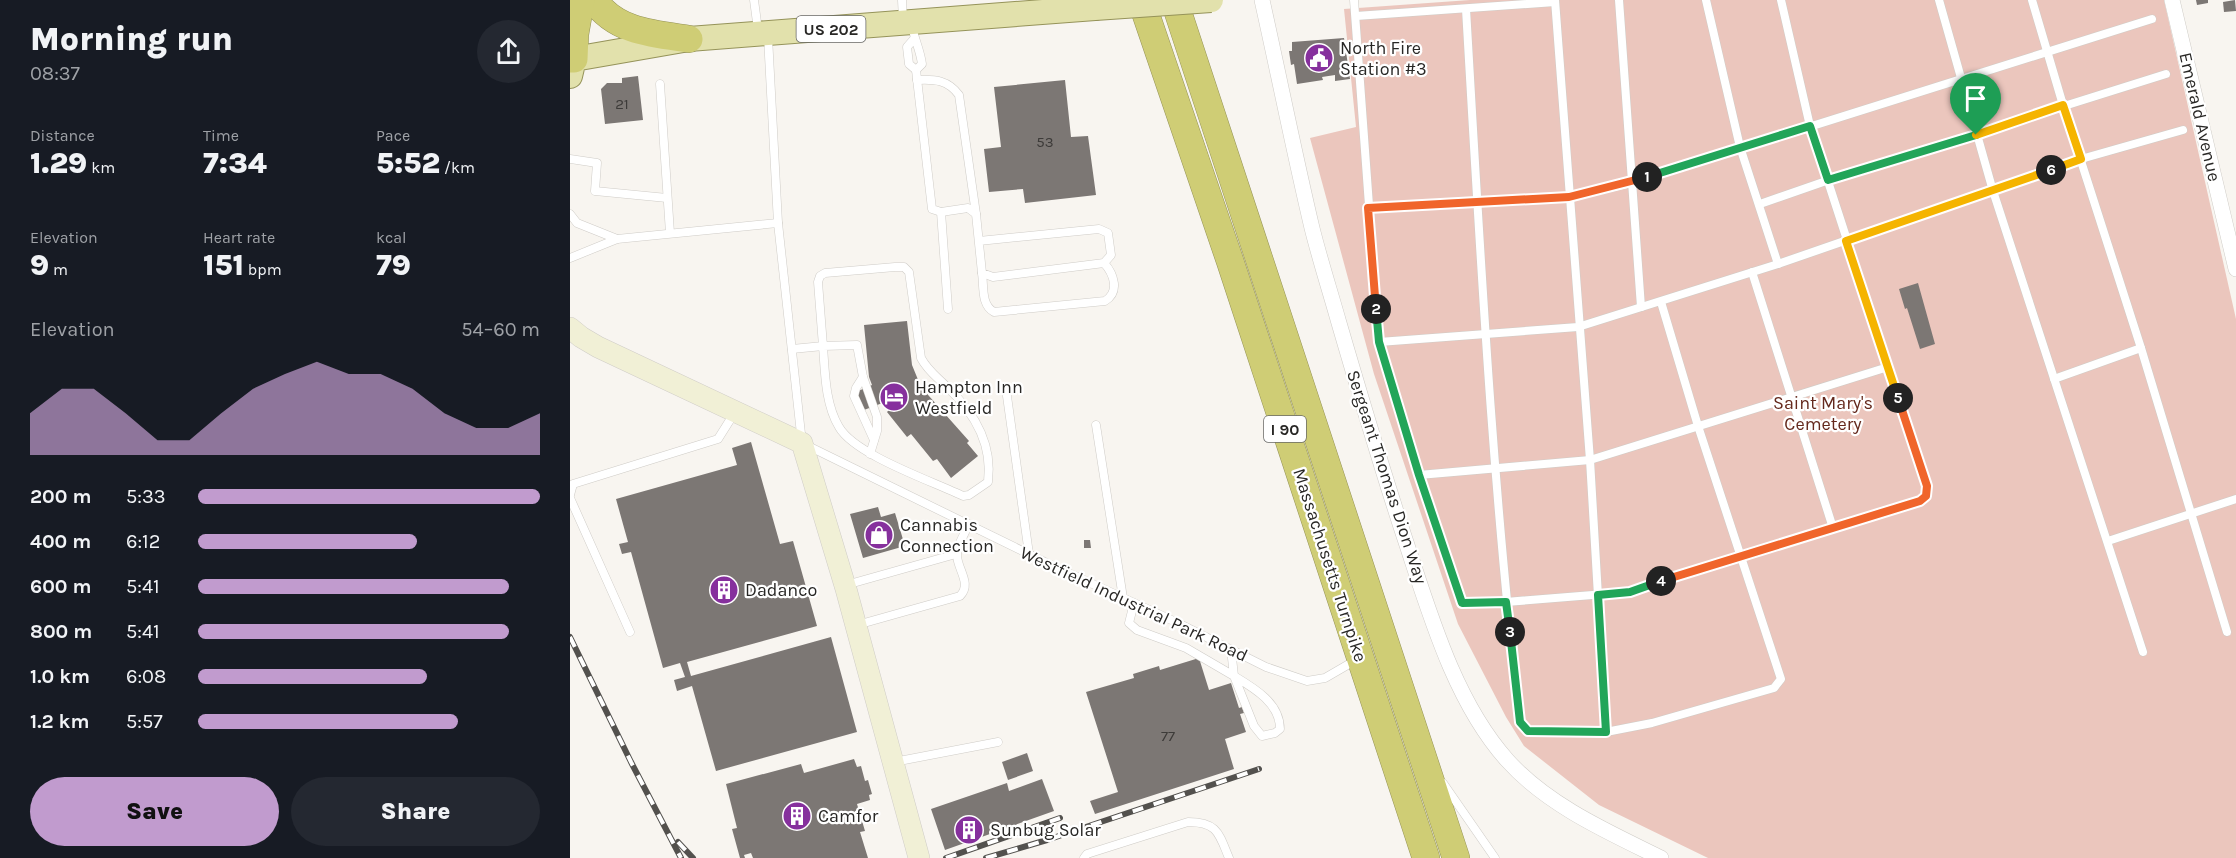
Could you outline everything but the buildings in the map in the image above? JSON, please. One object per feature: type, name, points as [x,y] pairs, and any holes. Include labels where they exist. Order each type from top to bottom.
[{"type":"highway","points":[[572,53],[582,0]]},
{"type":"highway","points":[[594,0],[613,19],[631,29],[689,39]]},
{"type":"highway","name":"Massachusetts Turnpike","points":[[1141,0],[1425,851]]},
{"type":"highway","name":"Massachusetts Turnpike","points":[[1174,0],[1456,858]]},
{"type":"highway","points":[[1188,0],[1243,177],[1272,297]]},
{"type":"main road","name":"US 202","points":[[572,53],[689,39],[910,29],[1095,8],[1212,0]]},
{"type":"street","name":"Sergeant Thomas Dion Way","points":[[1262,0],[1312,229],[1375,449],[1426,601],[1458,684],[1491,739],[1520,772],[1569,808],[1616,836],[1661,858]]},
{"type":"street","name":"Emerald Avenue","points":[[2172,0],[2236,268]]},
{"type":"street","name":"Westfield Industrial Park Road","points":[[570,328],[598,347],[802,443]]},
{"type":"street","points":[[802,443],[845,586],[918,858]]},
{"type":"lane","points":[[754,0],[763,34],[778,224],[802,443]]},
{"type":"lane","points":[[902,0],[910,29],[920,46],[922,63],[916,70]]},
{"type":"lane","points":[[1354,0],[1379,342],[1419,475],[1462,603],[1506,602],[1630,592],[1741,555],[1920,501],[1926,496],[1927,486],[1810,126],[1781,0]]},
{"type":"lane","points":[[1618,0],[1641,308]]},
{"type":"lane","points":[[1706,0],[1740,147],[1778,264]]},
{"type":"lane","points":[[1939,0],[1993,191],[2143,652]]},
{"type":"lane","points":[[2032,0],[2227,632]]},
{"type":"lane","points":[[1356,16],[1555,1],[1578,327],[1590,460],[1606,732]]},
{"type":"lane","points":[[1466,9],[1477,201],[1506,602],[1520,722],[1528,731],[1606,732],[1652,723],[1774,688],[1780,680],[1698,426],[1661,302]]},
{"type":"lane","points":[[1368,208],[1569,197],[1630,183],[2152,19]]},
{"type":"lane","points":[[910,29],[907,47],[909,64],[916,70],[932,209],[941,212],[968,208],[976,214]]},
{"type":"lane","points":[[1760,204],[1828,180],[2166,74]]},
{"type":"lane","points":[[917,80],[934,79],[946,83],[953,87],[959,95],[976,214],[985,303],[988,309],[994,312],[1105,301],[1112,297],[1115,291],[1111,270],[1104,263]]},
{"type":"lane","points":[[660,84],[670,233]]},
{"type":"lane","points":[[1379,342],[1578,327],[1778,264],[2081,159],[2183,130]]},
{"type":"lane","points":[[570,159],[597,163],[595,191],[667,198]]},
{"type":"lane","points":[[941,212],[948,309]]},
{"type":"lane","points":[[570,214],[577,223],[617,239]]},
{"type":"lane","points":[[570,258],[617,239],[778,224]]},
{"type":"lane","points":[[979,241],[1099,229],[1108,233],[1111,255],[1104,263],[993,277],[982,273]]},
{"type":"lane","points":[[904,267],[909,272],[921,358],[926,368],[945,385],[976,420],[984,437],[989,472],[988,482],[969,495],[963,496],[870,454],[846,437],[838,426],[831,408],[824,346],[818,282],[820,276],[825,273],[904,267]]},
{"type":"lane","points":[[1752,272],[1833,528]]},
{"type":"lane","points":[[792,349],[856,345],[863,377],[876,410],[878,425],[870,454]]},
{"type":"lane","points":[[2055,379],[2141,348]]},
{"type":"lane","points":[[1419,475],[1590,460],[1888,367]]},
{"type":"lane","points":[[863,377],[854,396],[874,440]]},
{"type":"lane","points":[[1006,389],[1029,554]]},
{"type":"lane","points":[[630,632],[570,496],[573,484],[718,439],[736,411]]},
{"type":"lane","points":[[1096,425],[1123,598]]},
{"type":"lane","name":"Westfield Industrial Park Road","points":[[802,443],[1266,667],[1307,681],[1325,678],[1360,657]]},
{"type":"lane","points":[[2108,541],[2236,499]]},
{"type":"lane","points":[[855,625],[960,596],[965,591],[965,584],[956,554],[969,525]]},
{"type":"lane","points":[[845,586],[956,554]]},
{"type":"lane","points":[[1134,603],[1129,623],[1137,630],[1186,648],[1234,676],[1265,697],[1280,718],[1280,729],[1275,733],[1262,736],[1254,726],[1234,676],[1231,649]]},
{"type":"lane","points":[[1417,739],[1462,813],[1495,858]]},
{"type":"lane","points":[[892,762],[998,742]]},
{"type":"lane","points":[[1084,858],[1087,854],[1188,822],[1204,822],[1218,833],[1229,858]]},
{"type":"green space","name":"Saint Mary's Cemetery","points":[[1470,0],[2164,0],[2236,319],[2236,858],[1708,858],[1599,805],[1524,746],[1506,717],[1458,624],[1374,374],[1310,138],[1356,127],[1344,9]]},
{"type":"railway","points":[[570,637],[681,858]]},
{"type":"railway","points":[[986,858],[1259,769]]},
{"type":"railway","points":[[946,858],[1060,818]]},
{"type":"railway","points":[[678,842],[693,858]]},
{"type":"place","name":"North Fire Station #3","points":[[1319,58]]},
{"type":"place","name":"Hampton Inn Westfield","points":[[894,397]]},
{"type":"place","name":"Cannabis Connection","points":[[879,535]]},
{"type":"place","name":"Dadanco","points":[[724,590]]},
{"type":"place","name":"Camfor","points":[[797,816]]},
{"type":"place","name":"Sunbug Solar","points":[[969,830]]},
{"type":"route","points":[[2063,105],[2081,159],[1846,241],[1927,486],[1926,496],[1920,501],[1741,555],[1630,592],[1598,595],[1606,732],[1528,731],[1520,722],[1506,602],[1462,603],[1419,475],[1379,342],[1368,208],[1569,197],[1630,183],[1810,126],[1828,180],[1976,135],[2063,105]]}]
